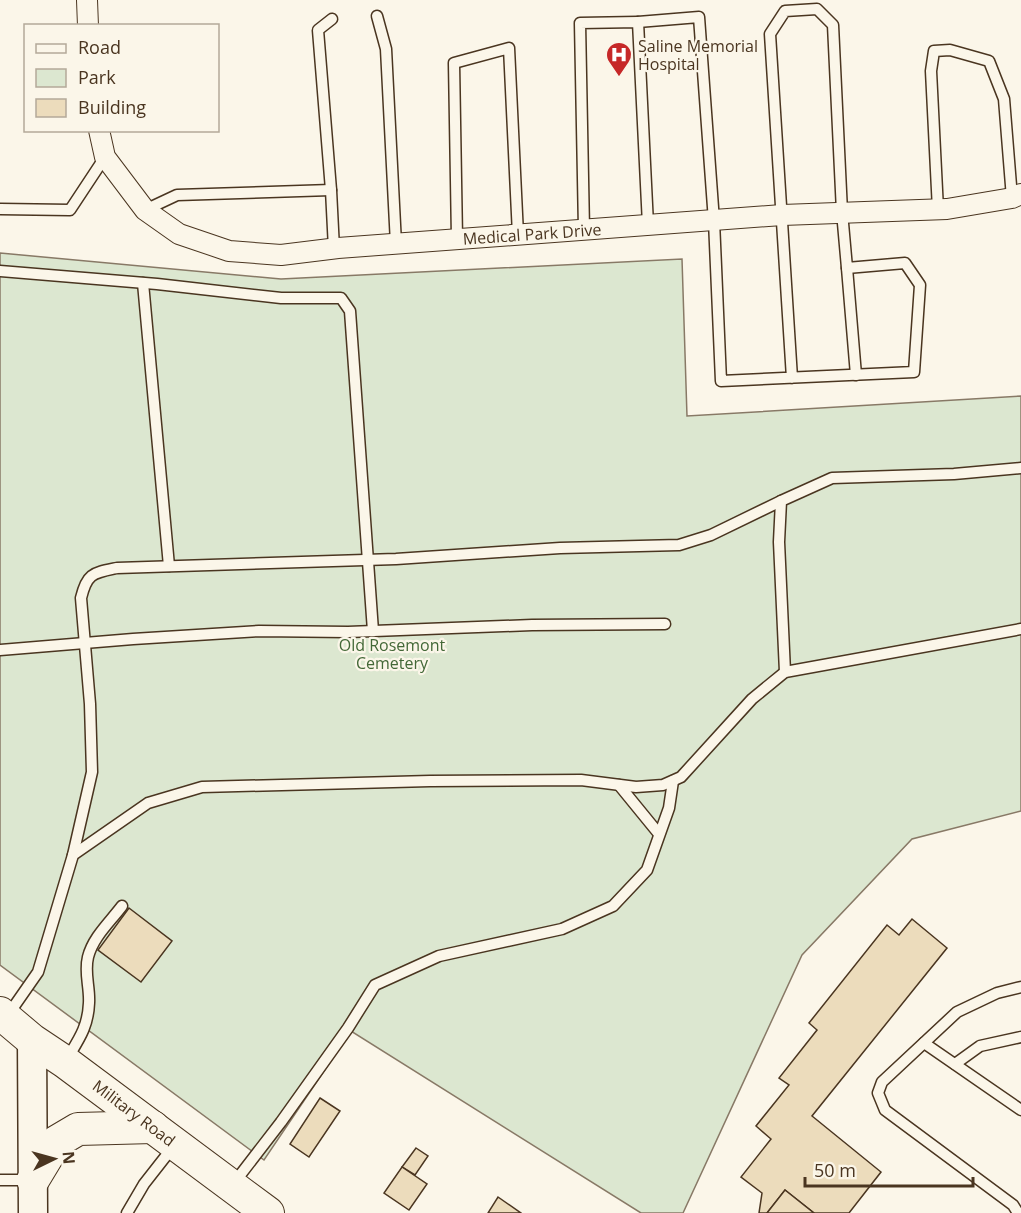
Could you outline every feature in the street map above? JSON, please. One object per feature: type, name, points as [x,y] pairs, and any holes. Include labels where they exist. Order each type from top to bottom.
[{"type":"main road","name":"Military Road","points":[[3,1016],[32,1040],[268,1213]]},
{"type":"main road","points":[[32,1040],[33,1213]]},
{"type":"main road","points":[[33,1180],[56,1143],[78,1129],[164,1136]]},
{"type":"street","points":[[87,0],[88,24]]},
{"type":"street","name":"Medical Park Drive","points":[[99,132],[105,157],[145,210],[179,234],[229,251],[281,255],[457,239],[782,215],[938,210],[1016,196]]},
{"type":"lane","points":[[792,378],[770,34],[785,11],[817,9],[833,25],[842,212],[855,375]]},
{"type":"lane","points":[[377,16],[386,49],[396,244]]},
{"type":"lane","points":[[584,230],[580,23],[638,22],[699,17],[714,220],[721,381],[914,372],[920,285],[905,263],[847,268]]},
{"type":"lane","points":[[332,20],[318,30],[334,249]]},
{"type":"lane","points":[[638,22],[648,225]]},
{"type":"lane","points":[[457,239],[454,63],[508,48],[518,235]]},
{"type":"lane","points":[[938,210],[931,71],[934,51],[950,50],[989,61],[1004,99],[1016,196]]},
{"type":"lane","points":[[0,209],[70,210],[105,157]]},
{"type":"lane","points":[[145,210],[177,195],[331,190]]},
{"type":"lane","points":[[0,271],[281,297],[341,298],[350,311],[373,631]]},
{"type":"lane","points":[[143,283],[169,566]]},
{"type":"lane","points":[[3,1016],[38,972],[73,855],[92,772],[90,704],[81,598],[84,582],[96,572],[117,568],[368,560],[560,548],[679,545],[711,535],[832,478],[954,474],[1021,468]]},
{"type":"lane","points":[[781,501],[779,543],[786,672]]},
{"type":"lane","points":[[0,650],[260,631],[373,631],[532,625],[665,624]]},
{"type":"lane","points":[[73,855],[148,803],[202,787],[546,780],[581,780],[636,787],[663,785],[681,777],[752,699],[786,672],[1021,629]]},
{"type":"lane","points":[[232,1186],[334,1047],[375,986],[439,956],[562,929],[613,906],[647,870],[669,808],[673,781]]},
{"type":"lane","points":[[620,785],[659,834]]},
{"type":"lane","points":[[65,1062],[86,1028],[89,1001],[86,976],[88,957],[95,940],[122,906]]},
{"type":"lane","points":[[1018,1213],[1013,1205],[885,1110],[878,1093],[882,1082],[957,1012],[997,993],[1021,987]]},
{"type":"lane","points":[[955,1064],[980,1046],[1021,1037]]},
{"type":"lane","points":[[924,1042],[1021,1110]]},
{"type":"lane","points":[[127,1213],[144,1184],[164,1136]]},
{"type":"lane","points":[[0,1180],[33,1180]]},
{"type":"green space","name":"Old Rosemont Cemetery","points":[[0,253],[281,279],[682,259],[687,416],[1021,396],[1021,811],[912,839],[802,955],[683,1213],[641,1213],[351,1031],[264,1160],[0,965]]},
{"type":"building","points":[[129,908],[172,941],[141,982],[98,950]]},
{"type":"building","points":[[912,919],[947,948],[812,1116],[881,1172],[849,1213],[814,1213],[785,1190],[767,1213],[759,1213],[762,1193],[741,1177],[771,1139],[756,1126],[789,1085],[779,1078],[817,1030],[809,1023],[887,925],[899,935]]},
{"type":"building","points":[[320,1098],[340,1111],[309,1157],[290,1144]]},
{"type":"building","points":[[416,1148],[428,1156],[415,1175],[402,1167]]},
{"type":"building","points":[[402,1167],[427,1184],[409,1210],[384,1193]]},
{"type":"building","points":[[785,1190],[814,1213],[767,1213]]},
{"type":"building","points":[[498,1197],[521,1213],[488,1213]]},
{"type":"place","name":"Saline Memorial Hospital","points":[[619,78]]}]
